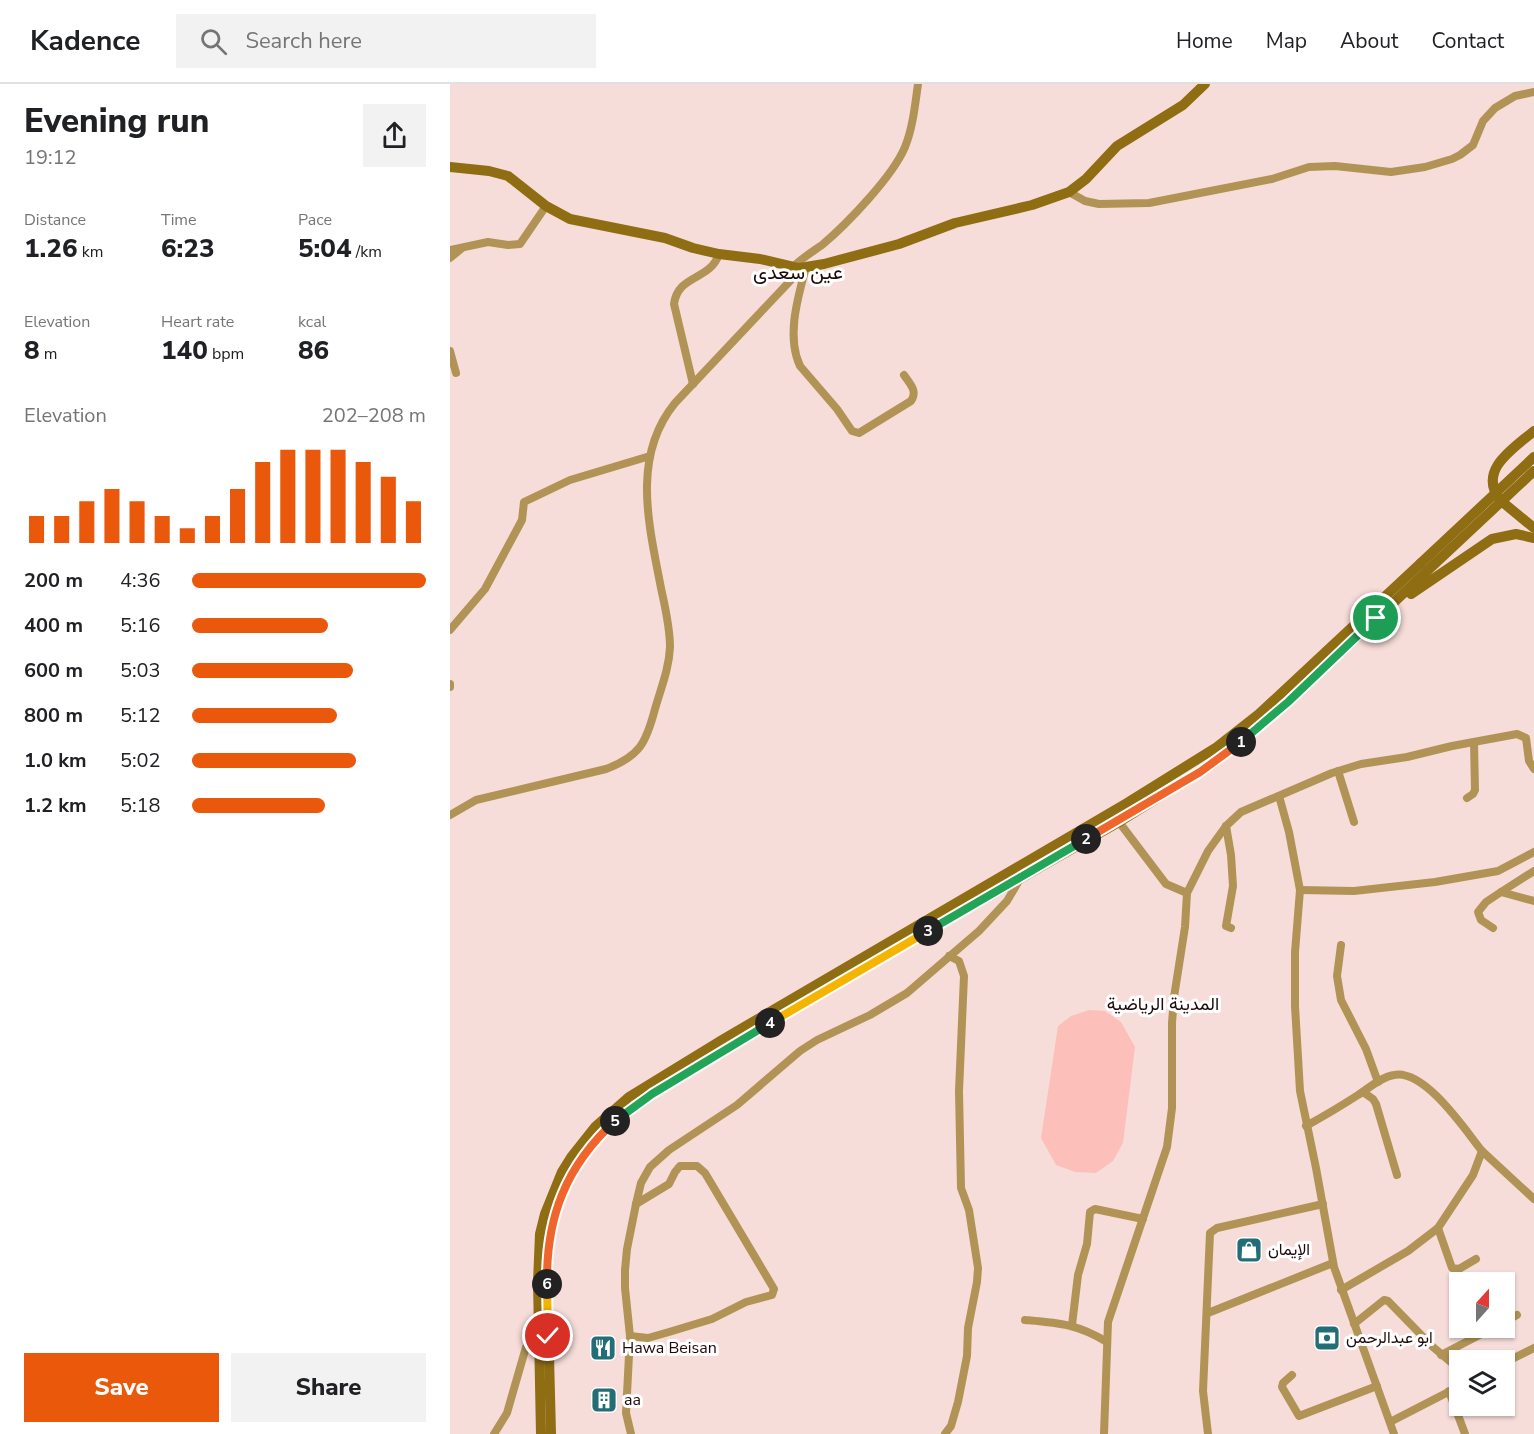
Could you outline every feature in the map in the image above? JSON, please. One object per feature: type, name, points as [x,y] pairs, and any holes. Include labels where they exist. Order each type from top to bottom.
[{"type":"main road","points":[[450,167],[502,174],[521,185],[546,206],[570,219],[665,238],[719,254],[776,262],[793,267],[806,267],[899,244],[955,222],[1032,205],[1069,192],[1086,179],[1116,146],[1183,105],[1205,84]]},
{"type":"main road","points":[[1534,431],[1500,461],[1491,481],[1495,494],[1500,500],[1534,528]]},
{"type":"main road","points":[[551,1434],[547,1278],[550,1233],[568,1179],[590,1145],[617,1118],[652,1094],[801,1004],[993,892],[1119,822],[1227,753],[1288,702],[1376,618],[1534,456]]},
{"type":"main road","points":[[541,1434],[538,1255],[545,1214],[553,1192],[572,1155],[608,1114],[636,1093],[774,1008],[1019,867],[1217,747],[1259,714],[1534,471]]},
{"type":"main road","points":[[1376,618],[1492,539],[1516,534],[1534,538]]},
{"type":"street","points":[[450,815],[476,800],[606,769],[624,762],[640,750],[663,685],[670,647],[648,514],[646,484],[656,434],[663,419],[693,384],[791,280],[793,267],[837,231],[872,194],[896,164],[911,129],[918,84]]},
{"type":"street","points":[[1069,192],[1085,201],[1099,204],[1149,202],[1272,179],[1309,167],[1335,166],[1391,172],[1425,167],[1460,155],[1473,145],[1483,121],[1495,108],[1515,96],[1534,92]]},
{"type":"street","points":[[450,250],[488,242],[520,244],[546,206]]},
{"type":"street","points":[[450,258],[462,248]]},
{"type":"street","points":[[693,384],[674,304],[675,297],[684,284],[712,268],[719,254]]},
{"type":"street","points":[[806,267],[795,321],[796,358],[852,431],[859,433],[911,401],[914,397],[914,388],[904,375]]},
{"type":"street","points":[[450,351],[456,373]]},
{"type":"street","points":[[450,630],[485,589],[522,520],[523,503],[570,480],[650,456]]},
{"type":"street","points":[[1104,1434],[1108,1322],[1167,1147],[1171,1122],[1172,1023],[1187,893],[1208,850],[1226,826],[1247,808],[1361,764],[1407,757],[1512,735],[1523,735],[1528,741],[1530,765],[1534,769]]},
{"type":"street","points":[[1467,798],[1475,790],[1474,742]]},
{"type":"street","points":[[1338,771],[1354,822]]},
{"type":"street","points":[[1279,796],[1287,823],[1300,890],[1295,952],[1295,1019],[1300,1090],[1333,1263],[1393,1433],[1384,1434]]},
{"type":"street","points":[[1119,822],[1166,884],[1187,893]]},
{"type":"street","points":[[1226,826],[1233,886],[1226,926],[1231,928]]},
{"type":"street","points":[[1300,890],[1354,891],[1435,882],[1498,871],[1534,852]]},
{"type":"street","points":[[1493,928],[1481,920],[1478,912],[1486,902],[1534,871]]},
{"type":"street","points":[[631,1434],[626,1413],[630,1336],[625,1288],[627,1249],[636,1204],[644,1176],[650,1167],[669,1150],[731,1109],[800,1051],[817,1040],[896,1001],[979,931],[996,914],[1021,878]]},
{"type":"street","points":[[1501,892],[1534,902]]},
{"type":"street","points":[[1341,945],[1337,976],[1341,1000],[1366,1049],[1378,1082]]},
{"type":"street","points":[[945,1434],[954,1417],[961,1391],[978,1268],[969,1210],[961,1188],[959,1091],[964,976],[959,961],[949,956]]},
{"type":"street","points":[[1306,1126],[1378,1082],[1402,1074],[1420,1082],[1450,1112],[1482,1151],[1534,1198]]},
{"type":"street","points":[[1363,1092],[1376,1104],[1397,1175]]},
{"type":"street","points":[[1341,1290],[1408,1251],[1438,1228],[1473,1175],[1482,1151]]},
{"type":"street","points":[[630,1336],[648,1338],[669,1332],[712,1319],[746,1302],[769,1297],[774,1293],[762,1266],[705,1173],[697,1166],[680,1166],[669,1184],[636,1204]]},
{"type":"street","points":[[1208,1434],[1203,1391],[1208,1313],[1209,1237],[1212,1231],[1323,1204]]},
{"type":"street","points":[[1072,1325],[1078,1275],[1086,1251],[1090,1212],[1095,1209],[1143,1219]]},
{"type":"street","points":[[1438,1228],[1452,1268],[1460,1269],[1476,1259]]},
{"type":"street","points":[[1208,1313],[1333,1263]]},
{"type":"street","points":[[1354,1324],[1385,1300],[1449,1361]]},
{"type":"street","points":[[1025,1320],[1072,1325],[1107,1342]]},
{"type":"street","points":[[494,1434],[507,1413],[526,1347],[540,1338]]},
{"type":"street","points":[[1442,1355],[1474,1338]]},
{"type":"street","points":[[1515,1358],[1534,1348]]},
{"type":"street","points":[[1292,1375],[1282,1387],[1299,1416],[1377,1386]]},
{"type":"street","points":[[1390,1422],[1449,1391]]},
{"type":"street","points":[[1458,1416],[1465,1434]]},
{"type":"shaded area","points":[[1089,1010],[1105,1011],[1121,1022],[1135,1047],[1123,1143],[1113,1161],[1096,1173],[1075,1172],[1056,1165],[1041,1138],[1058,1026],[1071,1016]]},
{"type":"place","name":"الإيمان","points":[[1249,1250]]},
{"type":"place","name":"ابو عبدالرحمن","points":[[1327,1338]]},
{"type":"place","name":"Hawa Beisan","points":[[603,1348]]},
{"type":"place","name":"aa","points":[[604,1400]]},
{"type":"district","name":"عين سعدى","points":[[798,272]]},
{"type":"district","name":"المدينة الرياضية","points":[[1163,1004]]},
{"type":"route","points":[[548,1336],[548,1251],[550,1233],[560,1198],[568,1179],[584,1153],[617,1118],[652,1094],[801,1004],[993,892],[1119,822],[1211,765],[1288,702],[1376,618]]}]
